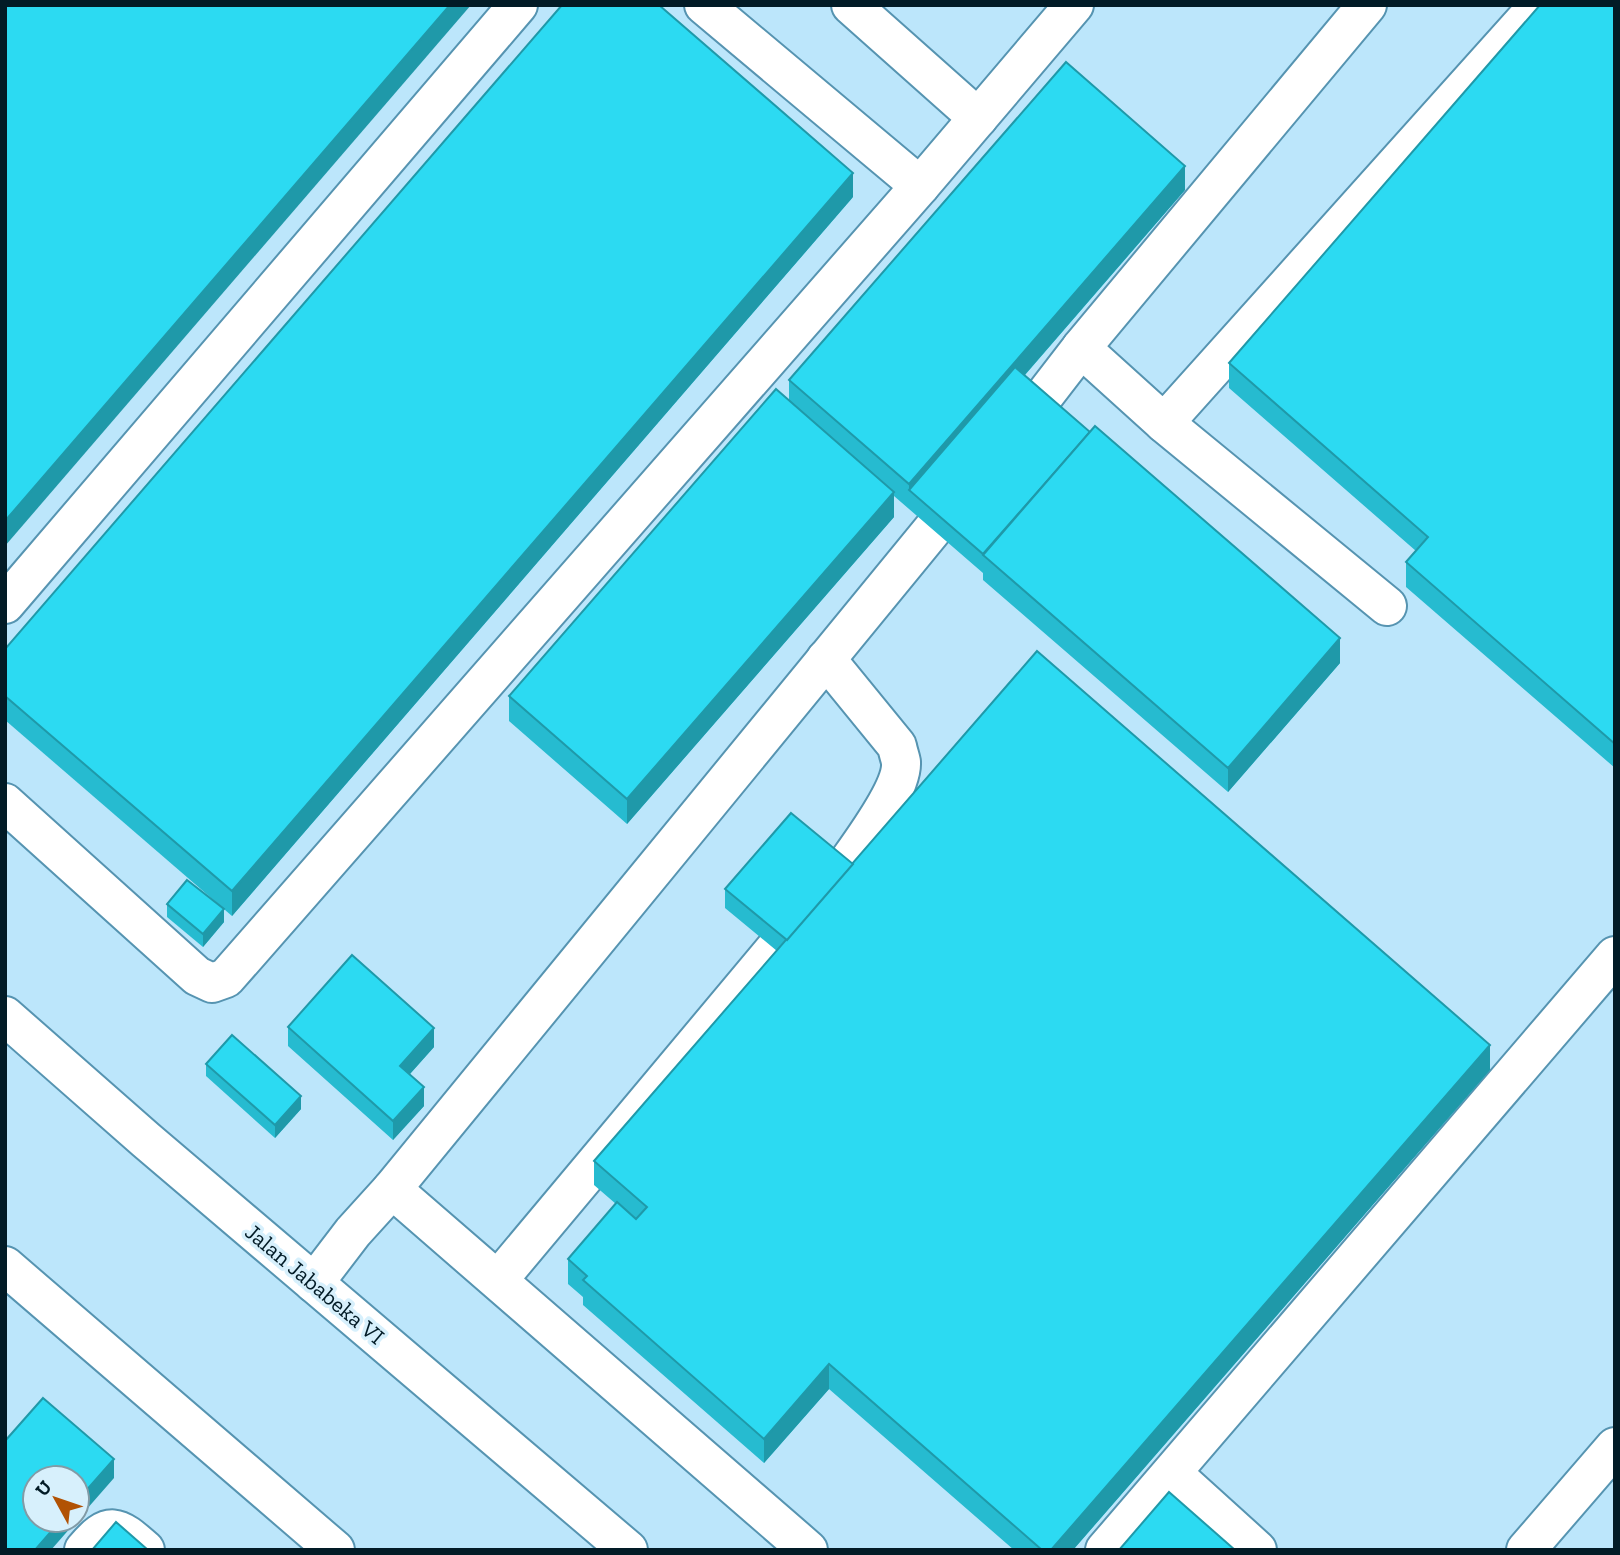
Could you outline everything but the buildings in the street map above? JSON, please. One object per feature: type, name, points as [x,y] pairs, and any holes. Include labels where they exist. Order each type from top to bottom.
[{"type":"street","points":[[5,604],[519,5]]},
{"type":"street","points":[[704,5],[920,186]]},
{"type":"street","points":[[851,5],[978,118]]},
{"type":"street","points":[[5,803],[197,976],[212,984],[226,978],[920,186],[1074,5]]},
{"type":"street","points":[[1037,405],[1367,5]]},
{"type":"street","points":[[1164,423],[1539,5]]},
{"type":"street","points":[[1082,348],[1164,423],[1387,606]]},
{"type":"street","points":[[314,1283],[353,1232],[392,1189],[933,529]]},
{"type":"street","points":[[826,659],[897,746],[901,765],[882,813],[841,872]]},
{"type":"street","points":[[498,1280],[775,949]]},
{"type":"street","points":[[1105,1550],[1615,956]]},
{"type":"street","name":"Jalan Jababeka VI","points":[[5,1016],[146,1140],[628,1550]]},
{"type":"street","points":[[392,1189],[808,1550]]},
{"type":"street","points":[[5,1266],[335,1550]]},
{"type":"street","points":[[1526,1550],[1615,1447]]},
{"type":"street","points":[[1172,1473],[1257,1550]]},
{"type":"street","points":[[83,1550],[97,1533],[106,1528],[120,1531],[145,1550]]},
{"type":"shaded area","points":[[5,5],[1615,5],[1615,1550],[5,1550]]}]
